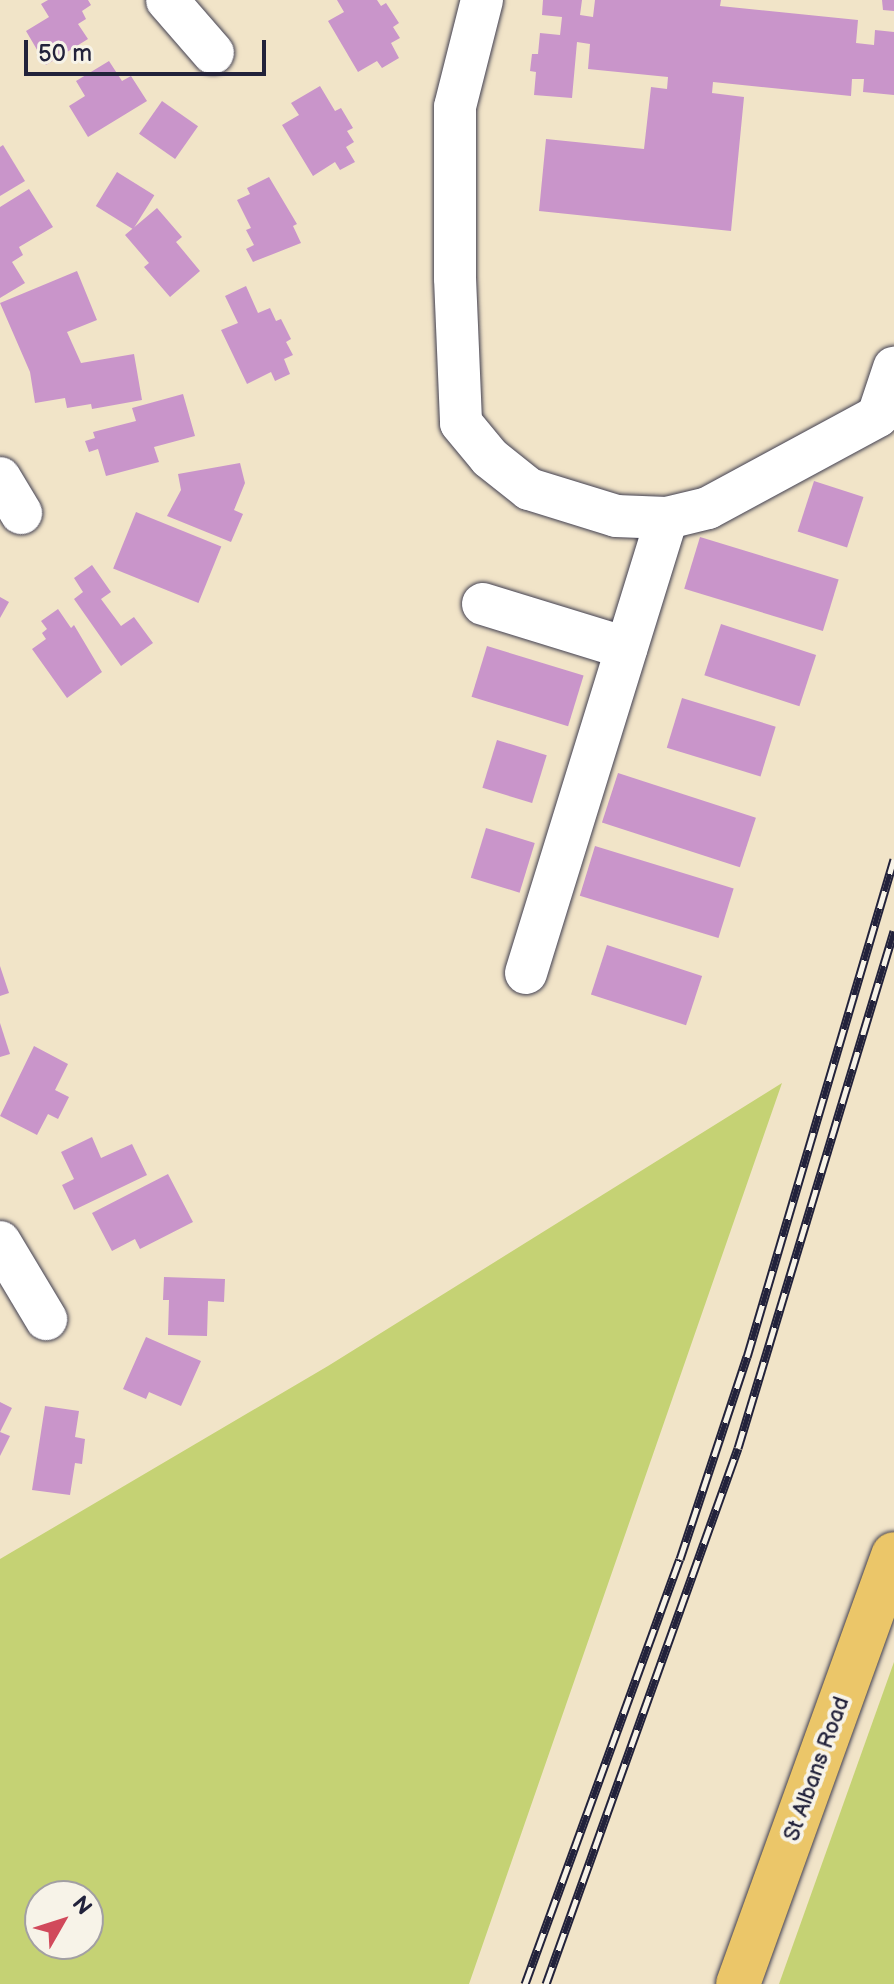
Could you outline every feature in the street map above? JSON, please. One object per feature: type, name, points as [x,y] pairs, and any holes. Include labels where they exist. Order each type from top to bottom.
[{"type":"main road","name":"St Albans Road","points":[[738,1984],[894,1554]]},
{"type":"street","points":[[167,0],[213,53]]},
{"type":"street","points":[[482,0],[455,107],[455,278],[461,423],[490,458],[529,489],[616,516],[667,518],[708,508],[878,416],[894,368]]},
{"type":"street","points":[[526,973],[667,518]]},
{"type":"street","points":[[483,604],[626,648]]},
{"type":"street","points":[[0,1242],[46,1319]]},
{"type":"green space","points":[[782,1083],[469,1984],[0,1984],[0,1559],[328,1366]]},
{"type":"green space","points":[[894,1662],[894,1984],[779,1984]]},
{"type":"building","points":[[48,0],[88,0],[91,5],[82,11],[86,19],[78,24],[88,39],[46,65],[26,31],[49,17],[41,4]]},
{"type":"building","points":[[337,0],[377,0],[381,6],[386,3],[399,23],[393,27],[400,38],[391,43],[399,58],[382,68],[377,61],[358,72],[328,21],[344,12]]},
{"type":"building","points":[[543,0],[582,0],[580,15],[593,17],[595,0],[721,0],[720,6],[858,20],[856,43],[874,45],[875,30],[894,32],[894,95],[863,92],[864,79],[852,79],[851,96],[713,82],[712,93],[744,97],[731,231],[539,211],[546,139],[644,149],[651,87],[667,89],[668,77],[588,69],[590,44],[577,42],[572,98],[534,95],[536,72],[530,71],[532,54],[538,54],[540,33],[560,35],[562,17],[542,15]]},
{"type":"building","points":[[882,0],[894,0],[894,11],[883,10]]},
{"type":"building","points":[[109,61],[122,81],[131,76],[147,101],[88,137],[69,106],[85,96],[76,81]]},
{"type":"building","points":[[320,86],[335,111],[341,108],[353,128],[347,131],[354,142],[346,147],[355,162],[340,170],[335,162],[313,176],[282,125],[299,115],[291,103]]},
{"type":"building","points":[[162,101],[198,126],[175,159],[139,134]]},
{"type":"building","points":[[3,145],[25,181],[0,196],[0,147]]},
{"type":"building","points":[[117,172],[154,195],[133,229],[96,206]]},
{"type":"building","points":[[269,177],[297,224],[293,226],[301,243],[253,262],[246,249],[254,245],[246,230],[251,228],[237,200],[250,194],[247,188]]},
{"type":"building","points":[[29,189],[53,227],[19,247],[23,255],[12,262],[25,283],[0,298],[0,207]]},
{"type":"building","points":[[157,208],[182,237],[176,242],[200,271],[170,297],[144,267],[149,263],[125,235]]},
{"type":"building","points":[[77,271],[97,320],[67,332],[81,363],[134,354],[142,400],[92,409],[91,404],[67,408],[65,398],[35,403],[30,372],[0,303]]},
{"type":"building","points":[[246,286],[258,313],[270,308],[276,321],[281,319],[291,339],[286,342],[293,355],[284,359],[290,374],[275,381],[271,372],[247,384],[221,330],[238,323],[225,296]]},
{"type":"building","points":[[183,394],[195,436],[154,447],[159,462],[106,476],[98,449],[89,452],[85,441],[95,438],[93,432],[136,421],[132,408]]},
{"type":"building","points":[[240,463],[245,483],[234,510],[243,514],[231,542],[167,516],[181,490],[178,474]]},
{"type":"building","points":[[814,481],[863,497],[847,547],[798,531]]},
{"type":"building","points":[[136,512],[221,546],[198,603],[113,569]]},
{"type":"building","points":[[700,537],[839,579],[823,631],[684,589]]},
{"type":"building","points":[[92,565],[111,592],[101,599],[121,626],[134,617],[153,643],[121,666],[74,599],[83,592],[74,578]]},
{"type":"building","points":[[0,597],[9,602],[0,618]]},
{"type":"building","points":[[58,609],[71,628],[74,625],[102,672],[67,698],[32,649],[46,639],[42,633],[47,629],[41,621]]},
{"type":"building","points":[[721,624],[816,655],[799,706],[704,675]]},
{"type":"building","points":[[487,646],[584,676],[568,726],[472,697]]},
{"type":"building","points":[[682,698],[776,727],[761,776],[667,748]]},
{"type":"building","points":[[497,740],[547,755],[532,803],[482,788]]},
{"type":"building","points":[[618,773],[756,818],[740,867],[602,822]]},
{"type":"building","points":[[486,828],[535,843],[520,893],[471,878]]},
{"type":"building","points":[[595,846],[734,888],[718,938],[580,896]]},
{"type":"building","points":[[607,945],[702,976],[686,1025],[591,994]]},
{"type":"building","points":[[0,966],[9,993],[0,996]]},
{"type":"building","points":[[0,1023],[10,1054],[0,1057]]},
{"type":"building","points":[[34,1046],[68,1064],[55,1090],[69,1097],[58,1119],[48,1114],[37,1135],[0,1116]]},
{"type":"building","points":[[92,1137],[101,1158],[132,1144],[147,1175],[74,1210],[62,1185],[74,1179],[61,1152]]},
{"type":"building","points":[[168,1174],[193,1222],[140,1249],[135,1239],[112,1251],[92,1213]]},
{"type":"building","points":[[164,1277],[225,1279],[224,1302],[208,1301],[207,1336],[168,1335],[169,1300],[163,1300]]},
{"type":"building","points":[[146,1337],[201,1361],[181,1406],[149,1392],[146,1399],[123,1389]]},
{"type":"building","points":[[0,1402],[12,1408],[0,1432]]},
{"type":"building","points":[[45,1406],[79,1411],[75,1437],[85,1439],[82,1464],[75,1463],[70,1495],[32,1490]]},
{"type":"building","points":[[0,1432],[10,1436],[0,1456]]},
{"type":"railway","points":[[525,1984],[680,1559],[747,1357],[894,859]]},
{"type":"railway","points":[[546,1984],[738,1448],[894,931]]}]
